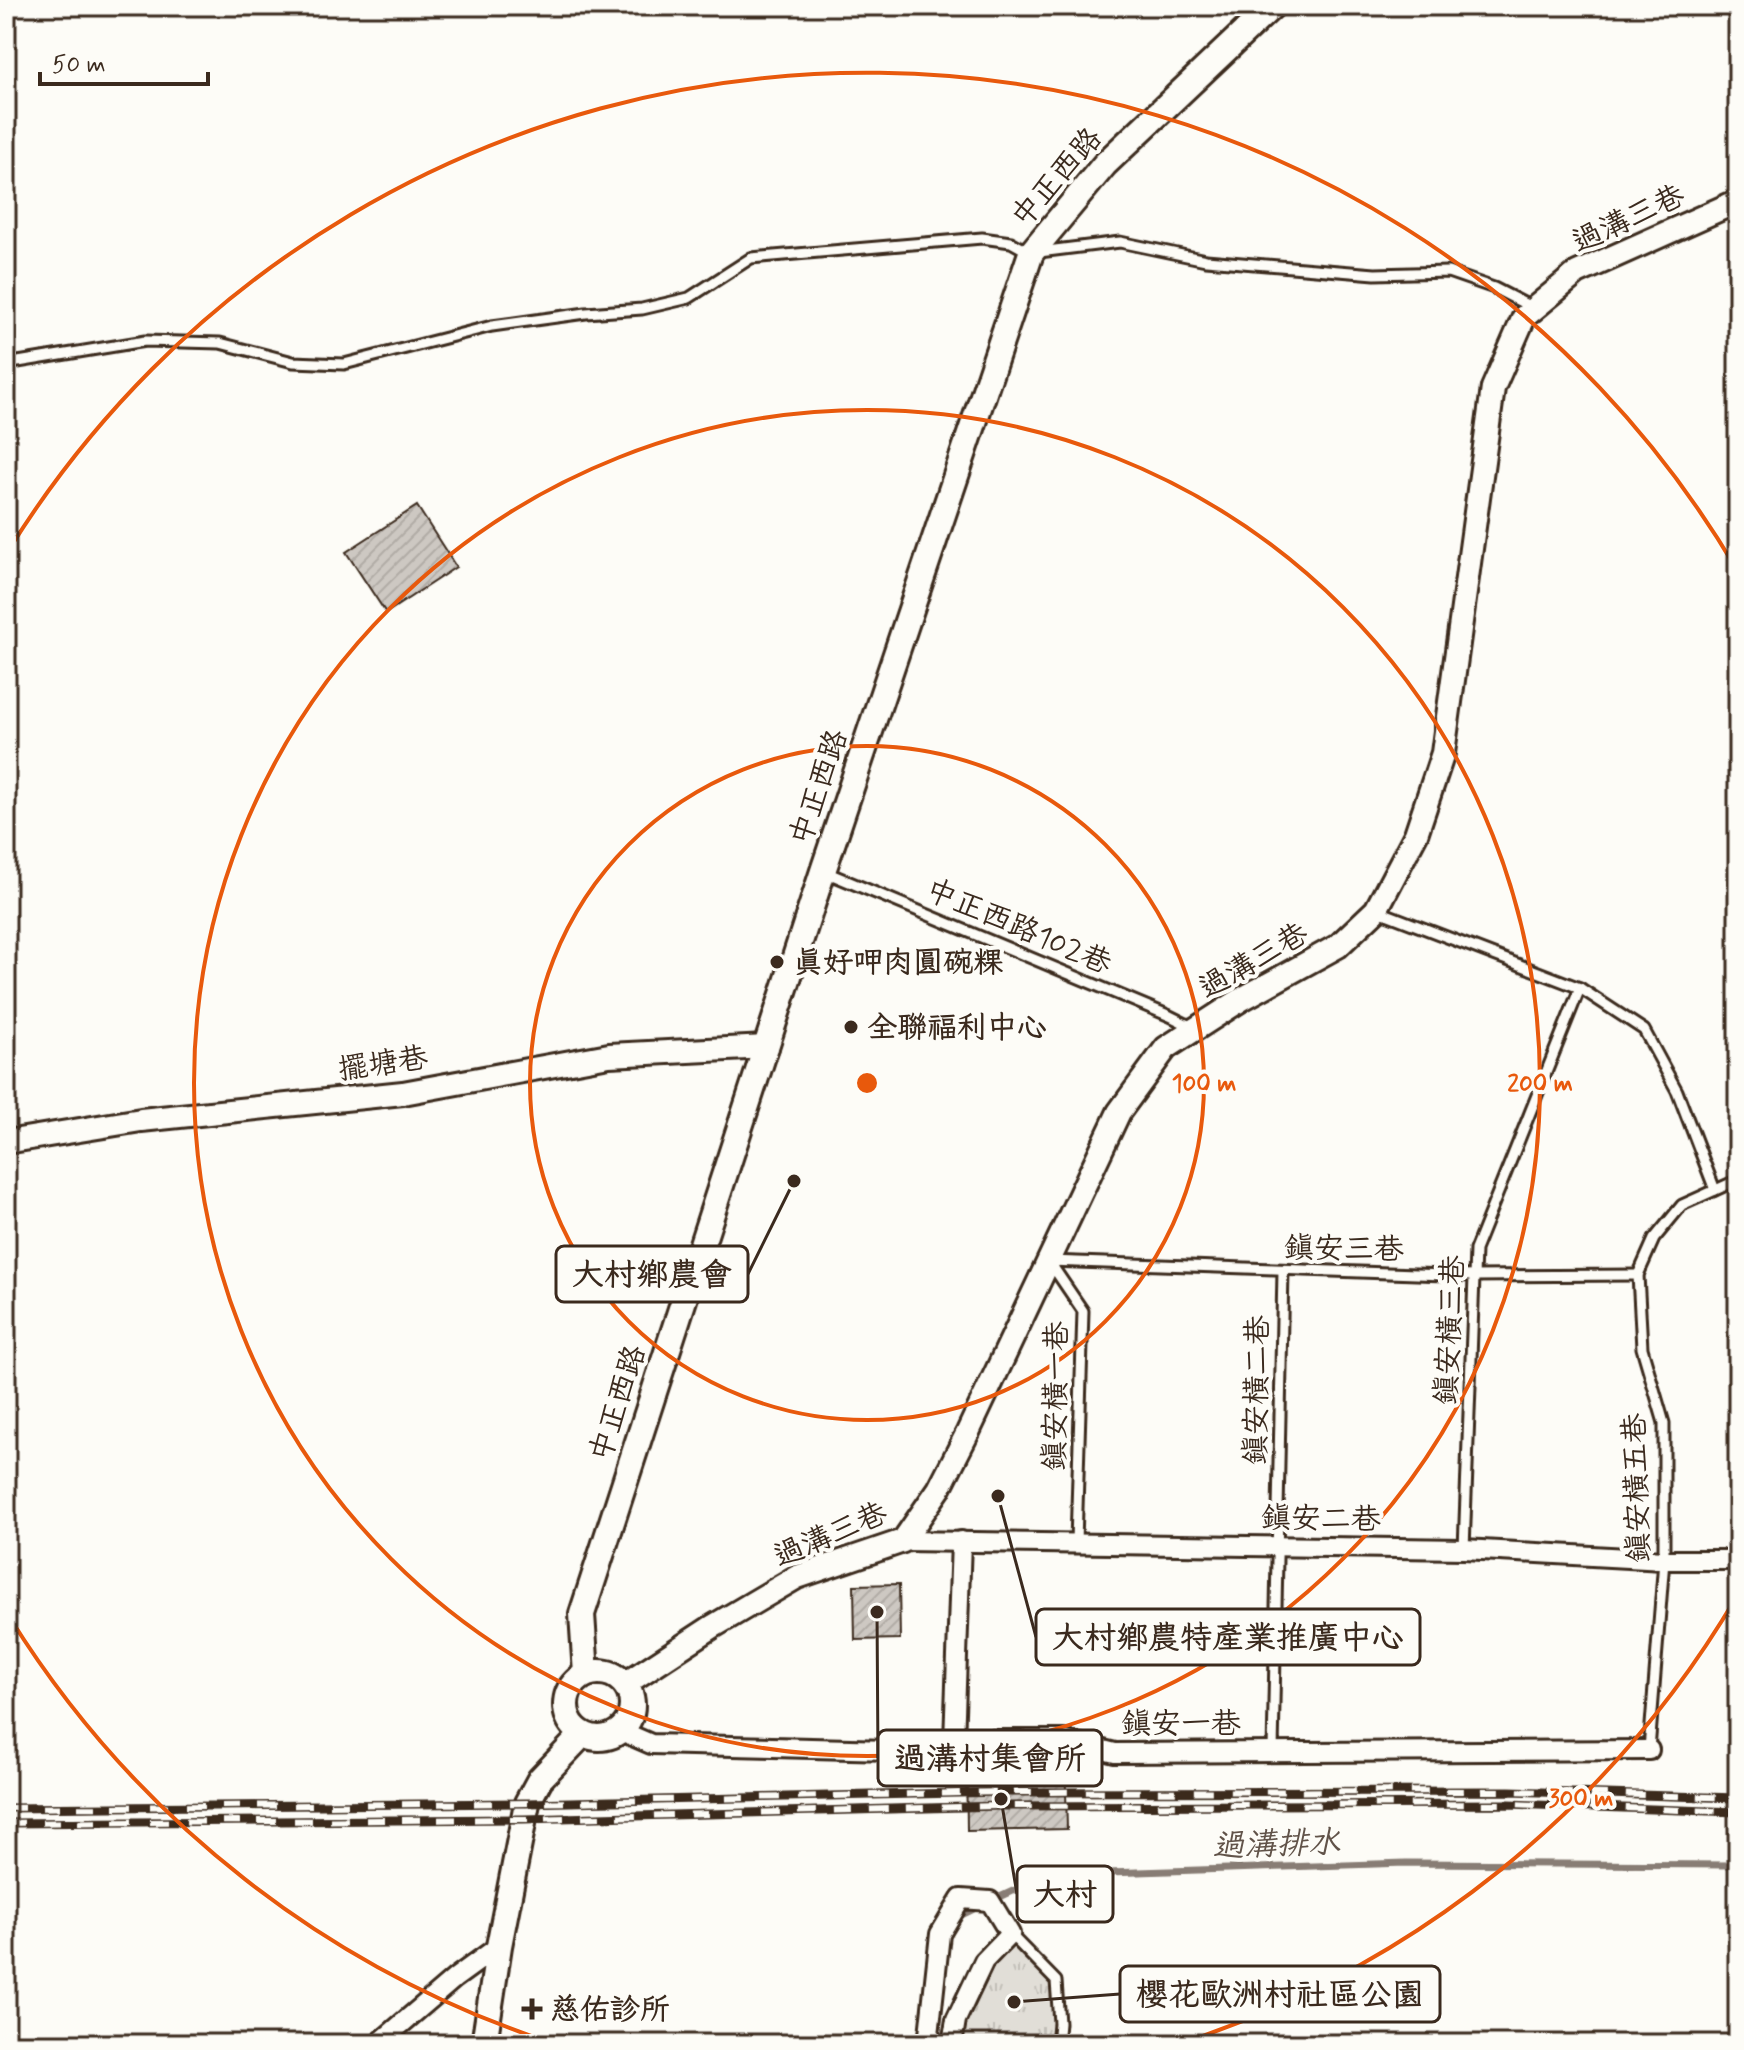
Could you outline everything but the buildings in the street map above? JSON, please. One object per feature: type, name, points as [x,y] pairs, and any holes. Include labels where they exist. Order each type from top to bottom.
[{"type":"main road","name":"中正西路","points":[[586,1674],[582,1614],[823,871],[1031,253],[1105,164],[1272,6]]},
{"type":"main road","points":[[609,1673],[625,1684],[630,1693],[632,1713],[621,1731],[603,1739],[582,1735],[569,1720],[566,1699],[577,1680],[586,1674],[609,1673]]},
{"type":"main road","points":[[484,2044],[499,1946],[527,1803],[540,1779],[582,1735]]},
{"type":"street","name":"過溝三巷","points":[[625,1684],[712,1627],[797,1577],[903,1541],[939,1489],[1119,1112],[1166,1048],[1194,1028],[1338,946],[1376,910],[1416,834],[1443,753],[1493,388],[1524,317],[1577,273],[1738,201]]},
{"type":"street","name":"擺塘巷","points":[[6,1142],[141,1120],[403,1093],[609,1055],[767,1047]]},
{"type":"street","name":"鎮安二巷","points":[[903,1541],[1464,1549],[1664,1560],[1738,1560]]},
{"type":"street","points":[[954,1742],[961,1541]]},
{"type":"street","name":"鎮安一巷","points":[[621,1731],[651,1744],[889,1750],[954,1742],[1063,1740],[1115,1753],[1649,1750]]},
{"type":"street","points":[[928,2044],[940,1934],[961,1899],[990,1901],[1010,1934],[984,1961],[956,2020],[952,2044]]},
{"type":"street","points":[[378,2044],[455,1978],[499,1946]]},
{"type":"lane","points":[[6,364],[145,341],[220,343],[293,362],[344,364],[492,326],[642,309],[689,298],[751,258],[982,238],[1011,242],[1031,253],[1120,242],[1206,260],[1375,274],[1448,272],[1494,288],[1534,309]]},
{"type":"lane","name":"中正西路102巷","points":[[823,871],[1194,1028]]},
{"type":"lane","points":[[1376,910],[1580,988],[1644,1030],[1677,1091],[1715,1190]]},
{"type":"lane","name":"鎮安橫三巷","points":[[1464,1549],[1475,1250],[1580,988]]},
{"type":"lane","name":"鎮安橫五巷","points":[[1649,1750],[1664,1560],[1664,1423],[1642,1348],[1638,1275],[1654,1239],[1682,1205],[1731,1183],[1738,1185]]},
{"type":"lane","name":"鎮安三巷","points":[[1049,1261],[1473,1276],[1638,1275]]},
{"type":"lane","name":"鎮安橫一巷","points":[[1049,1261],[1083,1311],[1076,1542]]},
{"type":"lane","name":"鎮安橫二巷","points":[[1273,1751],[1283,1271]]},
{"type":"lane","points":[[1010,1934],[1056,1981],[1057,2044]]},
{"type":"green space","points":[[1010,1934],[1056,1981],[1057,2044],[958,2044],[984,1961]]},
{"type":"waterway","name":"過溝排水","points":[[991,1901],[1048,1875],[1406,1863],[1738,1863]]},
{"type":"waterway","name":"過溝排水","points":[[955,1918],[980,1906]]},
{"type":"railway","points":[[6,1808],[527,1803],[1002,1792],[1509,1791],[1738,1798]]},
{"type":"railway","points":[[6,1823],[524,1819],[1000,1806],[1509,1804],[1738,1812]]},
{"type":"place","name":"真好呷肉圓碗粿","points":[[777,962]]},
{"type":"place","name":"全聯福利中心","points":[[851,1027]]},
{"type":"place","name":"大村鄉農會","points":[[794,1181]]},
{"type":"place","name":"大村鄉農特產業推廣中心","points":[[998,1496]]},
{"type":"place","name":"過溝村集會所","points":[[877,1612]]},
{"type":"place","name":"大村","points":[[1001,1799]]},
{"type":"place","name":"櫻花歐洲村社區公園","points":[[1014,2002]]},
{"type":"place","name":"慈佑診所","points":[[532,2009]]}]
